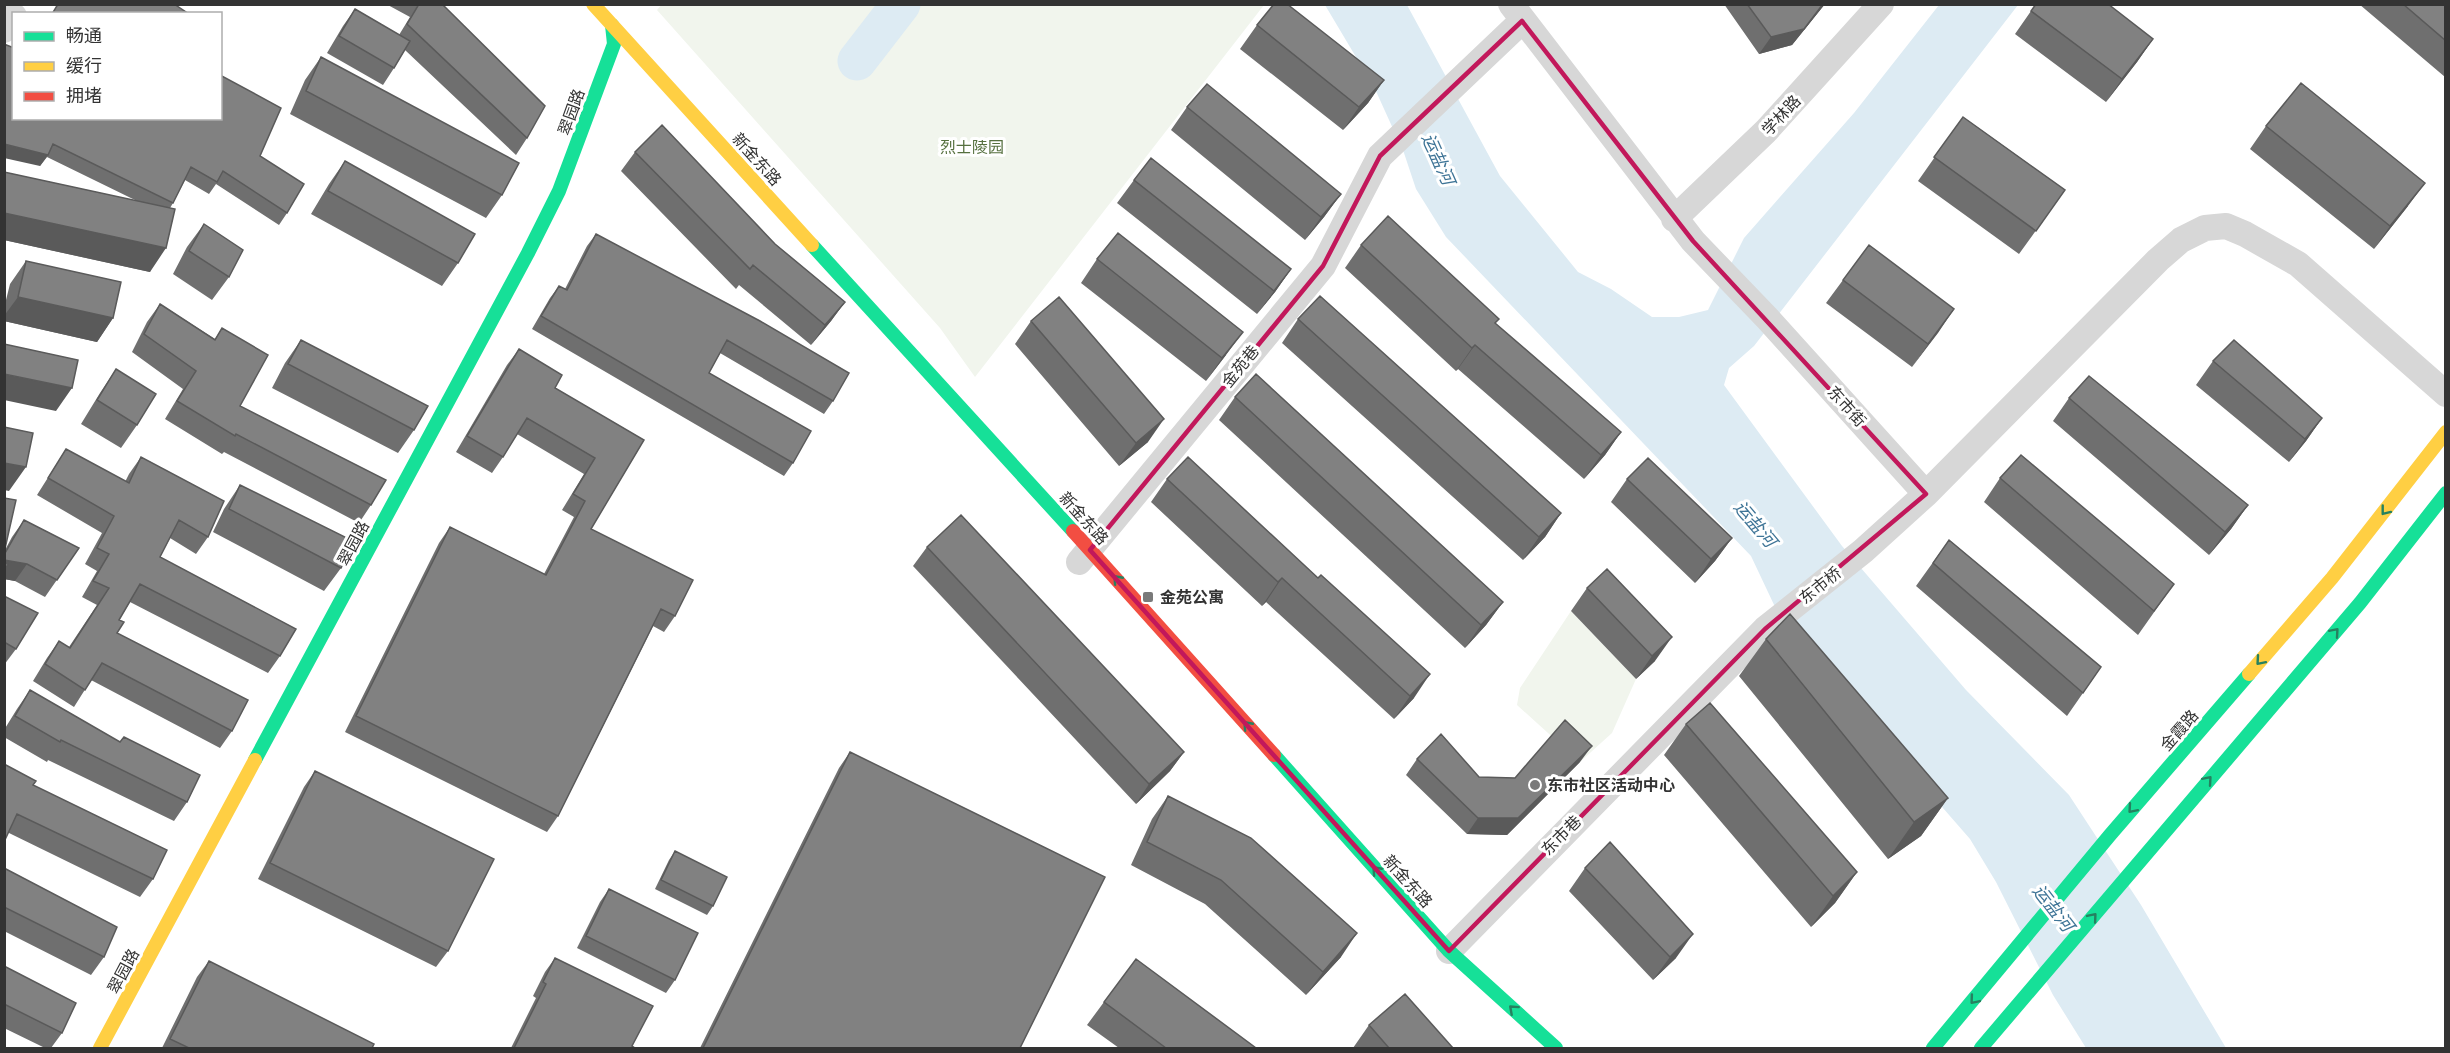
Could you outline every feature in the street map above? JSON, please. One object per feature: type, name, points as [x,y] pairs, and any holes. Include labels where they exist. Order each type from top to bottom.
[{"type":"main road","name":"新金东路","points":[[588,8],[612,26],[1082,559],[1449,951],[1556,1048]]},
{"type":"main road","name":"新金东路","points":[[588,8],[614,44],[875,335]]},
{"type":"main road","points":[[614,44],[612,26],[623,12]]},
{"type":"main road","name":"翠园路","points":[[100,1048],[528,253],[559,191],[614,44]]},
{"type":"main road","name":"金霞路","points":[[1933,1048],[2012,956],[2110,835],[2332,578],[2443,441]]},
{"type":"main road","points":[[2407,483],[2445,516]]},
{"type":"main road","points":[[1981,1048],[2360,603],[2445,493]]},
{"type":"street","name":"学林路","points":[[1674,219],[1766,131],[1881,4]]},
{"type":"street","name":"东市街","points":[[1516,13],[1674,219],[1926,494]]},
{"type":"street","name":"金苑巷","points":[[1082,559],[1323,266],[1380,156],[1516,13]]},
{"type":"street","name":"东市桥","points":[[1777,620],[1863,551],[1926,494],[2158,260],[2181,240],[2205,228],[2226,226],[2298,264],[2445,394]]},
{"type":"street","name":"东市巷","points":[[1449,951],[1765,629],[1777,620]]},
{"type":"highlighted area","points":[[1522,21],[1693,241],[1926,494],[1765,629],[1449,951],[1090,550],[1323,266],[1380,156]]},
{"type":"green space","name":"烈士陵园","points":[[662,4],[1264,5],[975,377],[940,328],[657,10]]},
{"type":"green space","points":[[1571,611],[1636,679],[1612,733],[1580,762],[1517,705],[1520,688]]},
{"type":"water","name":"运盐河","points":[[1325,5],[1407,5],[1500,176],[1578,272],[1611,289],[1652,317],[1679,317],[1708,310],[1744,238],[1854,113],[1939,5],[2018,5],[1754,346],[1729,368],[1724,385],[1842,546],[1966,690],[2069,795],[2141,905],[2226,1048],[2086,1048],[2053,995],[1996,882],[1970,839],[1806,651],[1776,609],[1751,556],[1446,237],[1416,189],[1404,153],[1375,89]]},
{"type":"building","points":[[58,4],[174,4],[186,12],[53,12]]},
{"type":"building","points":[[419,4],[442,4],[545,106],[527,138],[407,24]]},
{"type":"building","points":[[1274,4],[1287,4],[1384,80],[1359,107],[1257,25]]},
{"type":"building","points":[[1747,4],[1823,4],[1804,29],[1771,37]]},
{"type":"building","points":[[2036,4],[2108,4],[2153,39],[2122,79],[2031,11]]},
{"type":"building","points":[[2403,4],[2445,4],[2445,40]]},
{"type":"building","points":[[355,9],[410,41],[394,68],[339,36]]},
{"type":"building","points":[[4,44],[12,47],[12,120],[222,120],[222,76],[281,108],[260,156],[304,184],[287,213],[223,171],[217,182],[191,167],[173,203],[53,144],[48,155],[4,144]]},
{"type":"building","points":[[321,57],[519,163],[502,195],[306,91]]},
{"type":"building","points":[[2301,83],[2425,183],[2390,226],[2266,126]]},
{"type":"building","points":[[1207,84],[1341,194],[1321,217],[1187,107]]},
{"type":"building","points":[[1963,117],[2065,190],[2036,231],[1934,157]]},
{"type":"building","points":[[662,125],[775,244],[845,302],[825,325],[753,265],[750,269],[635,152]]},
{"type":"building","points":[[1151,158],[1291,269],[1274,291],[1134,180]]},
{"type":"building","points":[[345,161],[475,234],[458,263],[328,191]]},
{"type":"building","points":[[4,172],[175,209],[166,248],[4,213]]},
{"type":"building","points":[[1388,216],[1499,319],[1495,323],[1621,432],[1601,455],[1475,345],[1472,348],[1361,245]]},
{"type":"building","points":[[204,224],[243,250],[229,277],[189,251]]},
{"type":"building","points":[[1118,233],[1243,332],[1222,358],[1097,259]]},
{"type":"building","points":[[596,234],[760,321],[849,373],[833,401],[727,340],[709,373],[811,431],[793,463],[541,316],[559,286],[567,290]]},
{"type":"building","points":[[1869,245],[1954,309],[1928,344],[1843,280]]},
{"type":"building","points":[[26,261],[121,282],[113,318],[18,297]]},
{"type":"building","points":[[1320,296],[1561,513],[1539,537],[1298,319]]},
{"type":"building","points":[[1059,297],[1164,419],[1136,443],[1031,321]]},
{"type":"building","points":[[160,304],[215,340],[222,328],[268,355],[240,406],[386,480],[371,505],[236,434],[235,436],[177,401],[196,371],[144,334]]},
{"type":"building","points":[[301,340],[428,406],[414,430],[288,364]]},
{"type":"building","points":[[2234,340],[2322,418],[2305,439],[2213,361]]},
{"type":"building","points":[[4,344],[78,360],[72,388],[4,374]]},
{"type":"building","points":[[519,349],[562,375],[555,388],[644,440],[591,529],[693,580],[675,616],[661,609],[558,816],[356,716],[450,527],[546,575],[585,501],[573,494],[595,458],[527,418],[503,457],[467,436]]},
{"type":"building","points":[[116,369],[156,394],[137,425],[97,400]]},
{"type":"building","points":[[1256,374],[1503,602],[1481,625],[1235,397]]},
{"type":"building","points":[[2089,376],[2248,505],[2225,532],[2069,398]]},
{"type":"building","points":[[4,427],[33,433],[26,467],[4,463]]},
{"type":"building","points":[[66,449],[129,483],[141,457],[224,501],[208,537],[179,520],[160,557],[296,629],[280,656],[140,584],[119,620],[124,622],[117,633],[248,700],[232,731],[102,663],[85,690],[45,664],[59,641],[70,648],[109,588],[93,581],[109,554],[97,548],[114,516],[48,478]]},
{"type":"building","points":[[2021,455],[2174,584],[2154,611],[2000,478]]},
{"type":"building","points":[[1188,457],[1318,578],[1321,575],[1430,674],[1410,696],[1282,578],[1278,582],[1167,479]]},
{"type":"building","points":[[1648,458],[1732,538],[1711,559],[1627,479]]},
{"type":"building","points":[[240,485],[355,542],[341,568],[229,509]]},
{"type":"building","points":[[4,498],[16,500],[4,553]]},
{"type":"building","points":[[961,515],[1184,752],[1149,784],[927,547]]},
{"type":"building","points":[[24,520],[79,548],[57,580],[27,564],[4,560],[4,555]]},
{"type":"building","points":[[1949,540],[2101,667],[2083,693],[1933,563]]},
{"type":"building","points":[[1607,569],[1672,637],[1652,656],[1587,588]]},
{"type":"building","points":[[4,596],[38,613],[16,649],[4,642]]},
{"type":"building","points":[[1790,614],[1948,798],[1914,822],[1766,639]]},
{"type":"building","points":[[30,690],[120,742],[124,737],[200,775],[187,802],[61,740],[60,742],[15,716]]},
{"type":"building","points":[[1710,703],[1857,872],[1833,896],[1686,724]]},
{"type":"building","name":"东市社区活动中心","points":[[1565,720],[1592,746],[1518,818],[1478,818],[1417,759],[1441,734],[1479,777],[1515,778]]},
{"type":"building","points":[[850,752],[1105,877],[1020,1048],[703,1048]]},
{"type":"building","points":[[4,764],[36,781],[33,785],[167,850],[153,879],[17,814],[4,842]]},
{"type":"building","points":[[315,771],[494,859],[448,951],[270,863]]},
{"type":"building","points":[[1168,796],[1251,838],[1357,933],[1323,972],[1221,880],[1147,842]]},
{"type":"building","points":[[1610,842],[1693,934],[1670,957],[1585,868]]},
{"type":"building","points":[[675,851],[727,877],[713,906],[661,880]]},
{"type":"building","points":[[4,868],[117,927],[104,957],[4,907]]},
{"type":"building","points":[[609,889],[698,933],[675,980],[586,936]]},
{"type":"building","points":[[555,958],[653,1006],[632,1046],[635,1048],[514,1048],[546,984],[543,982]]},
{"type":"building","points":[[1136,959],[1256,1048],[1166,1048],[1104,1002]]},
{"type":"building","points":[[209,961],[374,1044],[372,1048],[189,1048],[170,1039]]},
{"type":"building","points":[[4,966],[76,1003],[62,1033],[4,1004]]},
{"type":"building","points":[[1405,994],[1453,1048],[1389,1048],[1369,1025]]},
{"type":"waterway","points":[[857,61],[901,4]]},
{"type":"traffic: fast","points":[[255,760],[528,253],[559,191],[614,44],[612,25]]},
{"type":"traffic: fast","points":[[812,245],[1073,531]]},
{"type":"traffic: fast","points":[[1981,1048],[2360,603],[2446,493]]},
{"type":"traffic: fast","points":[[1933,1048],[2110,835],[2249,674]]},
{"type":"traffic: fast","points":[[1274,755],[1449,951],[1556,1048]]},
{"type":"traffic: slow","points":[[593,4],[812,245]]},
{"type":"traffic: slow","points":[[2249,674],[2332,578],[2446,432]]},
{"type":"traffic: slow","points":[[100,1048],[255,760]]},
{"type":"traffic: jam","points":[[1073,531],[1274,755]]},
{"type":"place","name":"金苑公寓","points":[[1148,597]]},
{"type":"place","name":"东市社区活动中心","points":[[1535,785]]}]
